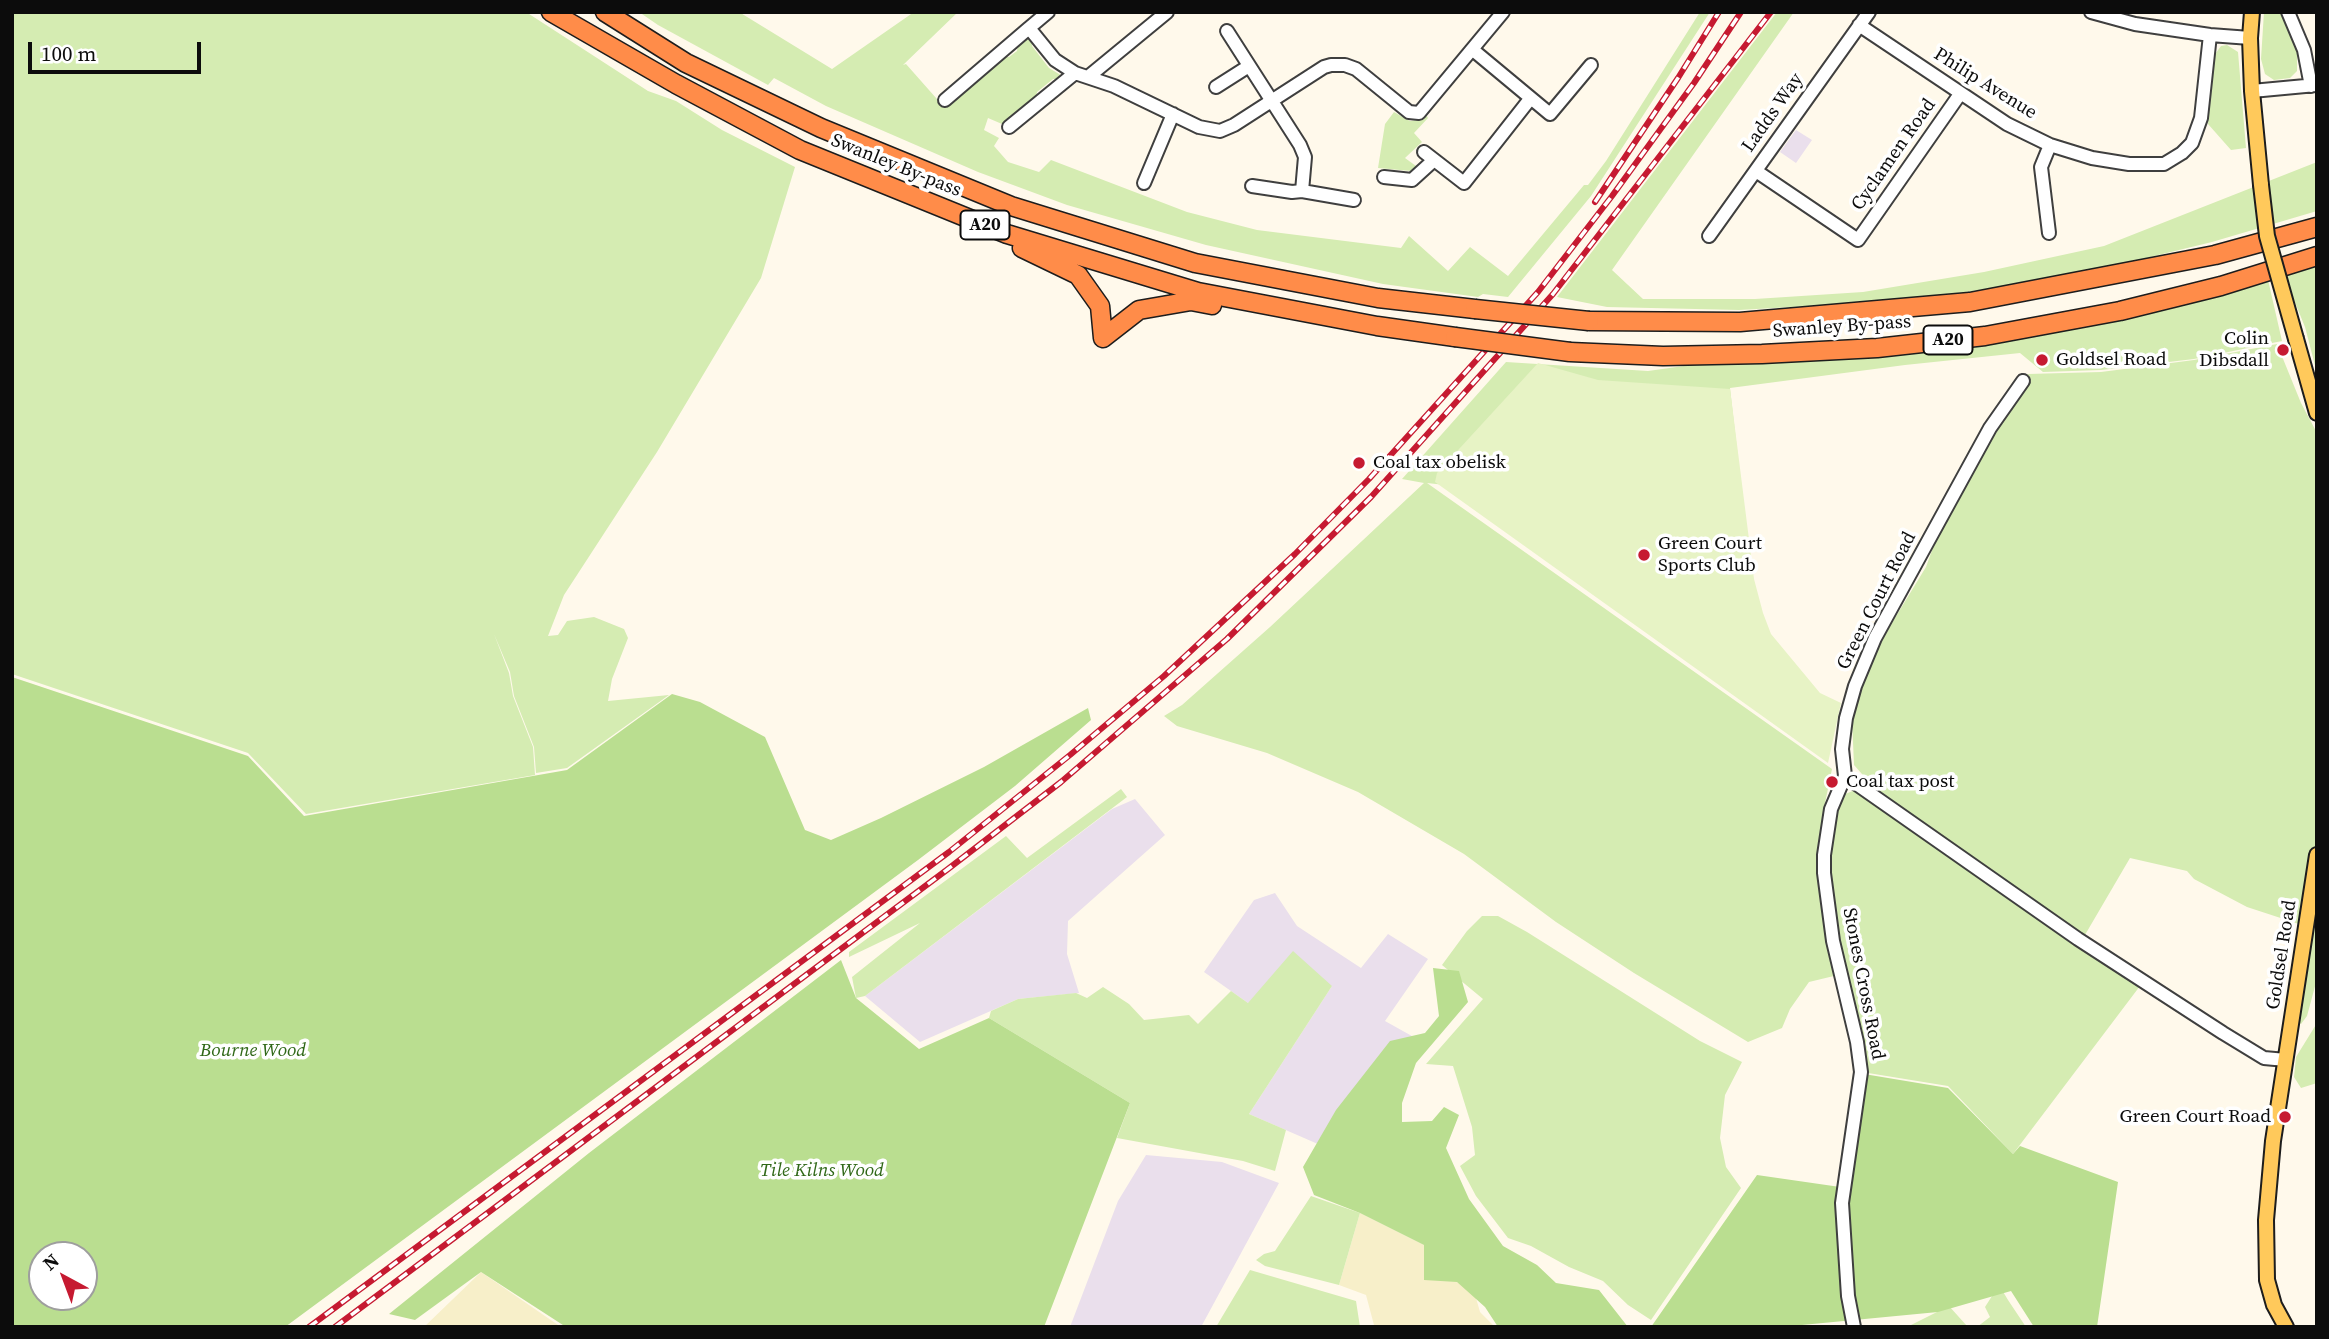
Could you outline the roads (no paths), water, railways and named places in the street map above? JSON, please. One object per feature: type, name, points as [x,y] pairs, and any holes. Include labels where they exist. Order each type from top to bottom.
[{"type":"highway","name":"Swanley By-pass","points":[[551,12],[676,84],[800,150],[1007,234],[1198,292],[1436,335],[1570,352],[1663,356],[1877,348],[1985,336],[2120,311],[2209,289],[2317,256]]},
{"type":"highway","name":"Swanley By-pass","points":[[605,12],[686,63],[821,128],[1011,206],[1195,263],[1378,298],[1589,321],[1740,322],[1970,302],[2215,255],[2317,227]]},
{"type":"highway","points":[[902,191],[1078,275],[1100,306],[1103,338],[1139,310],[1191,301],[1398,337],[1436,335]]},
{"type":"main road","points":[[2252,12],[2252,91],[2267,236],[2317,413]]},
{"type":"main road","name":"Goldsel Road","points":[[2286,1060],[2317,855]]},
{"type":"main road","points":[[2286,1060],[2268,1191],[2265,1251],[2267,1280],[2274,1305],[2286,1327]]},
{"type":"street","points":[[945,100],[1048,12]]},
{"type":"street","points":[[1009,127],[1167,12]]},
{"type":"street","name":"Ladds Way","points":[[1709,236],[1869,12]]},
{"type":"street","points":[[2091,12],[2135,24],[2250,38]]},
{"type":"street","points":[[2252,91],[2314,85],[2304,50],[2288,12]]},
{"type":"street","points":[[1029,28],[1055,60],[1081,75],[1114,86],[1199,127],[1220,131],[1234,125],[1324,67],[1345,65],[1356,69],[1409,112],[1419,113],[1473,50],[1500,13]]},
{"type":"street","name":"Philip Avenue","points":[[1859,24],[2007,124],[2050,145],[2092,158],[2129,164],[2164,164],[2173,160],[2192,143],[2198,131],[2210,35]]},
{"type":"street","points":[[1227,31],[1300,145],[1305,157],[1302,191]]},
{"type":"street","points":[[1473,50],[1550,114],[1591,65]]},
{"type":"street","points":[[1216,87],[1249,66]]},
{"type":"street","name":"Cyclamen Road","points":[[1756,170],[1858,240],[1960,94]]},
{"type":"street","points":[[1384,177],[1412,180],[1429,156],[1464,183],[1530,99]]},
{"type":"street","points":[[1143,183],[1173,114]]},
{"type":"street","points":[[2049,233],[2041,167],[2050,145]]},
{"type":"street","points":[[1252,186],[1354,200]]},
{"type":"street","name":"Green Court Road","points":[[1845,776],[1842,749],[1846,719],[1855,686],[1875,638],[1990,428],[2023,381]]},
{"type":"street","points":[[1845,776],[2078,939],[2223,1033],[2264,1058],[2286,1060]]},
{"type":"street","name":"Stones Cross Road","points":[[1845,776],[1831,809],[1824,873],[1833,941],[1857,1042],[1861,1072],[1842,1203],[1848,1296],[1854,1327]]},
{"type":"railway","points":[[1595,202],[1719,12]]},
{"type":"railway","points":[[309,1327],[949,852],[1164,676],[1295,554],[1369,479],[1538,292],[1694,83],[1741,12]]},
{"type":"railway","points":[[335,1327],[1061,782],[1227,639],[1371,497],[1553,294],[1771,12]]},
{"type":"place","name":"Colin Dibsdall","points":[[2283,350]]},
{"type":"place","name":"Goldsel Road","points":[[2042,360]]},
{"type":"place","name":"Coal tax obelisk","points":[[1359,463]]},
{"type":"place","name":"Green Court Sports Club","points":[[1644,555]]},
{"type":"place","name":"Coal tax post","points":[[1832,782]]},
{"type":"place","name":"Green Court Road","points":[[2285,1117]]},
{"type":"park label","name":"Bourne Wood","points":[[253,1051]]},
{"type":"park label","name":"Tile Kilns Wood","points":[[822,1171]]}]
